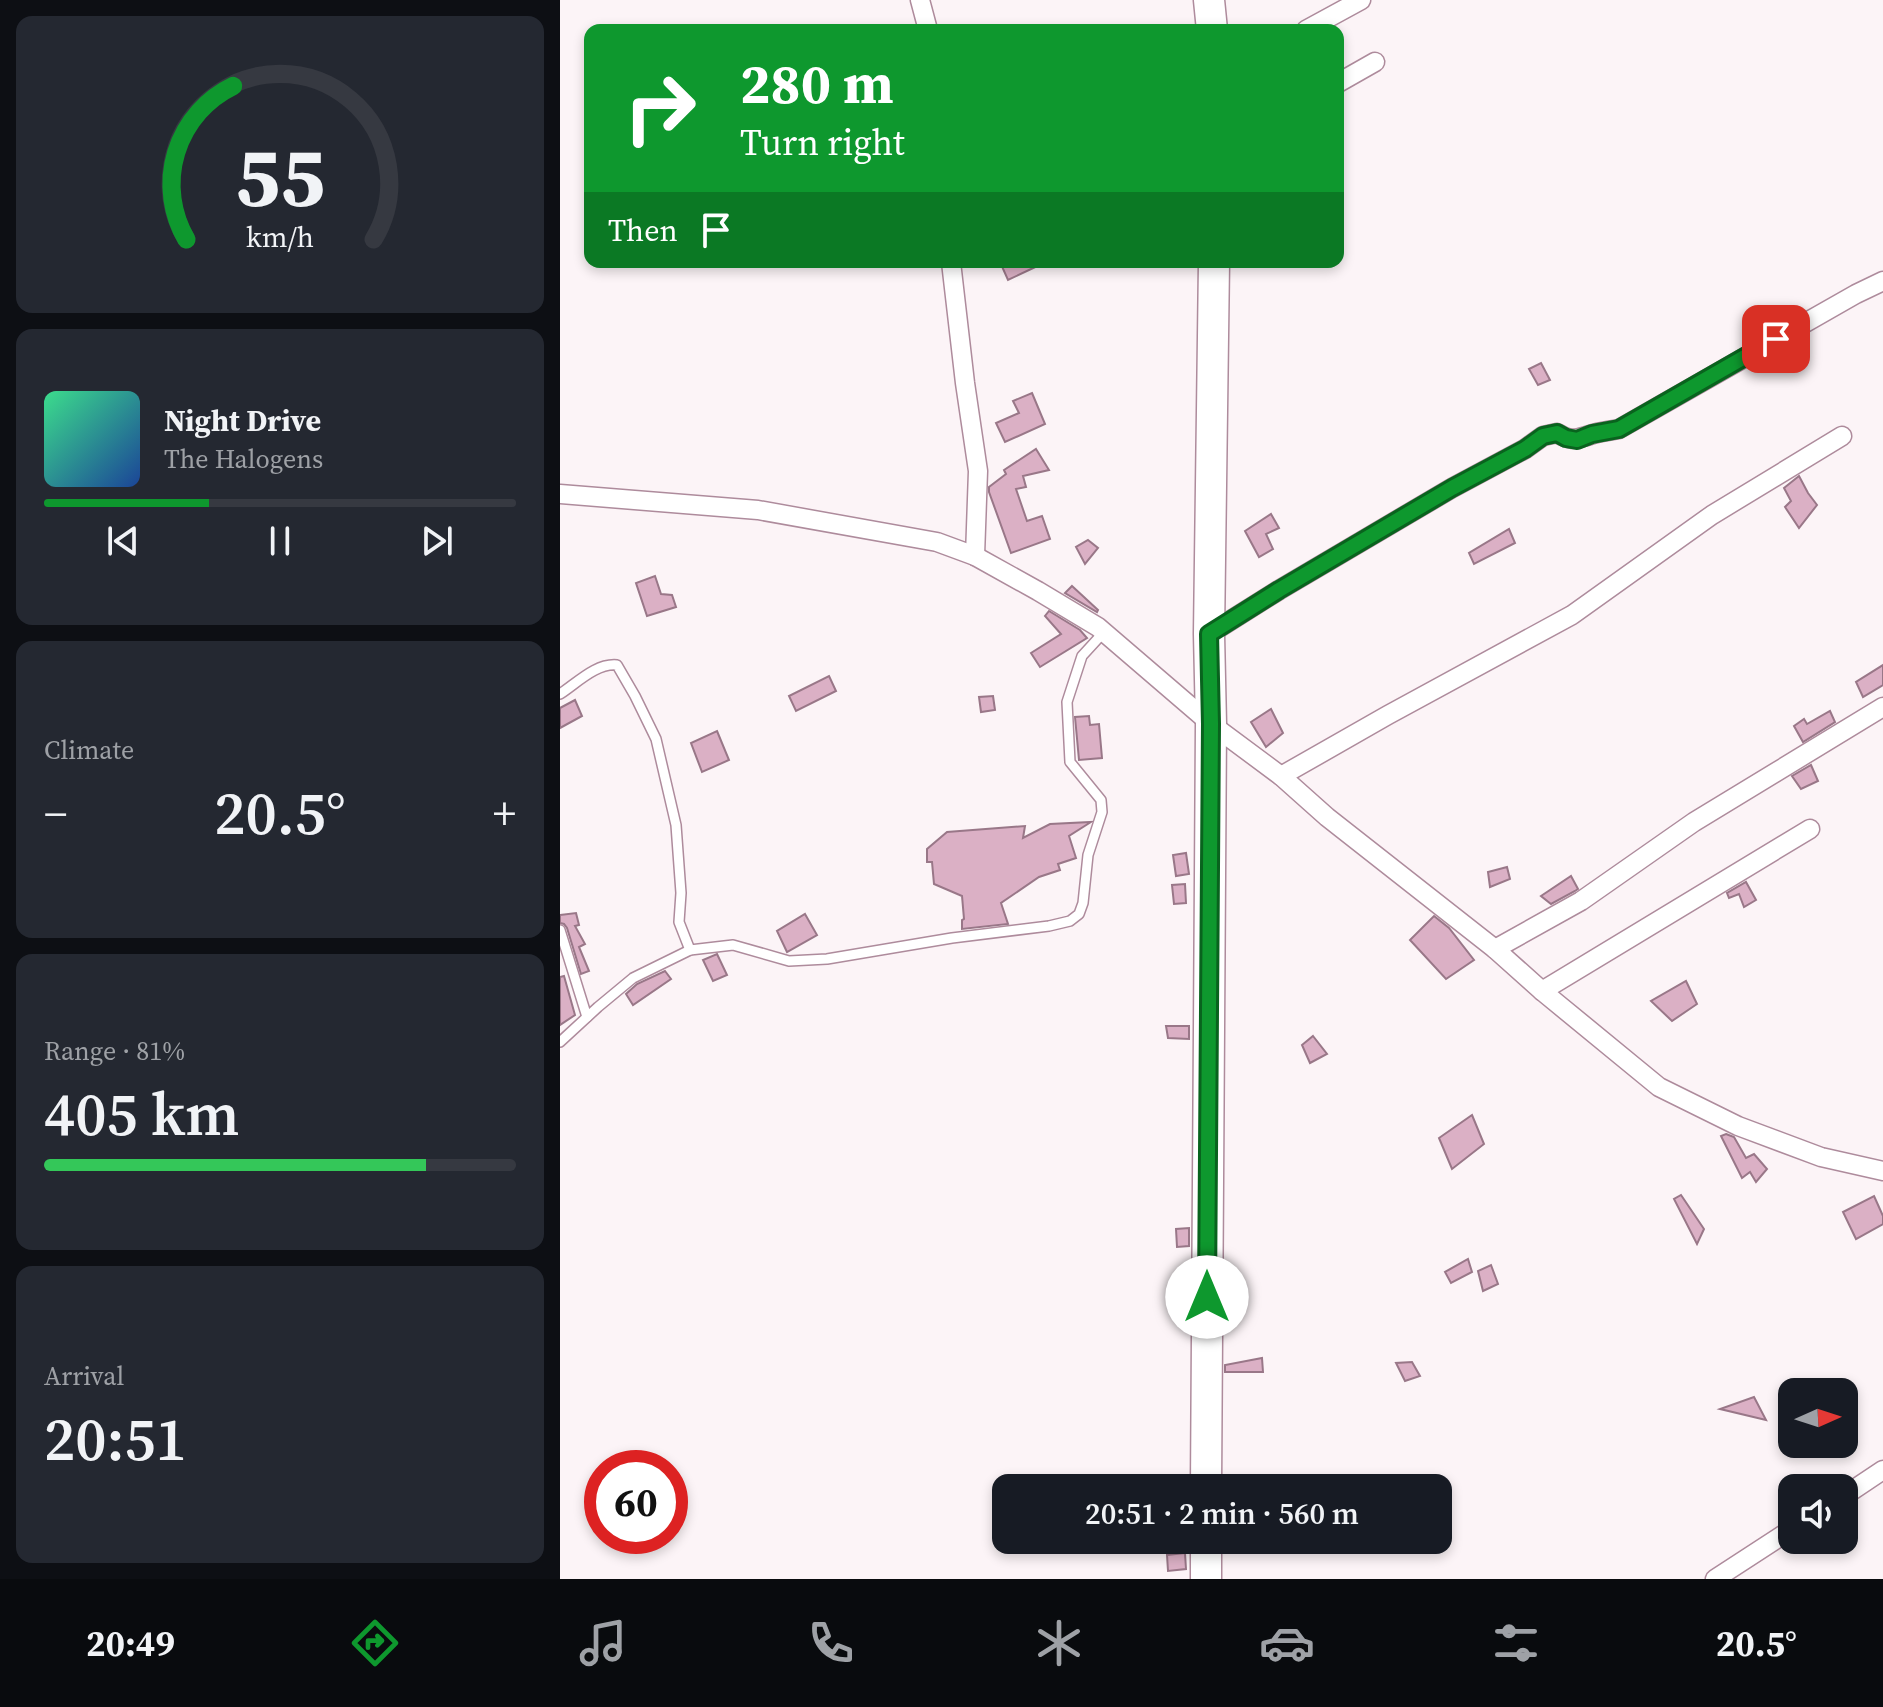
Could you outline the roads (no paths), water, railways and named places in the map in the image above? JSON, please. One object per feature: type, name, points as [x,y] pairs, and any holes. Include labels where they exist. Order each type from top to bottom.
[{"type":"main road","points":[[1209,0],[1211,24]]},
{"type":"main road","points":[[1206,1474],[1209,634],[1214,268]]},
{"type":"street","points":[[920,0],[926,24]]},
{"type":"street","points":[[1317,24],[1361,0]]},
{"type":"street","points":[[1344,80],[1375,62]]},
{"type":"street","points":[[952,268],[978,471],[975,556]]},
{"type":"street","points":[[1209,634],[1543,436],[1557,433],[1577,440],[1619,429],[1883,281]]},
{"type":"street","points":[[1281,776],[1572,615],[1712,515],[1842,436]]},
{"type":"street","points":[[561,497],[758,510],[937,542],[975,556],[1104,632],[1211,724],[1281,776],[1327,817],[1495,949],[1659,1087],[1738,1126],[1821,1157],[1883,1171]]},
{"type":"street","points":[[1495,949],[1581,901],[1694,822],[1883,707]]},
{"type":"street","points":[[1542,991],[1810,829]]},
{"type":"street","points":[[1858,1487],[1883,1470]]},
{"type":"street","points":[[1715,1579],[1778,1538]]},
{"type":"lane","points":[[560,1042],[633,978],[690,950],[733,945],[789,961],[827,959],[1070,921],[1079,914],[1083,903],[1088,855],[1102,812],[1101,800],[1070,762],[1067,702],[1082,656],[1104,632]]},
{"type":"lane","points":[[560,694],[609,664],[617,665],[635,696],[656,739],[676,825],[681,893],[679,922],[690,950]]},
{"type":"lane","points":[[560,930],[587,1017]]}]
